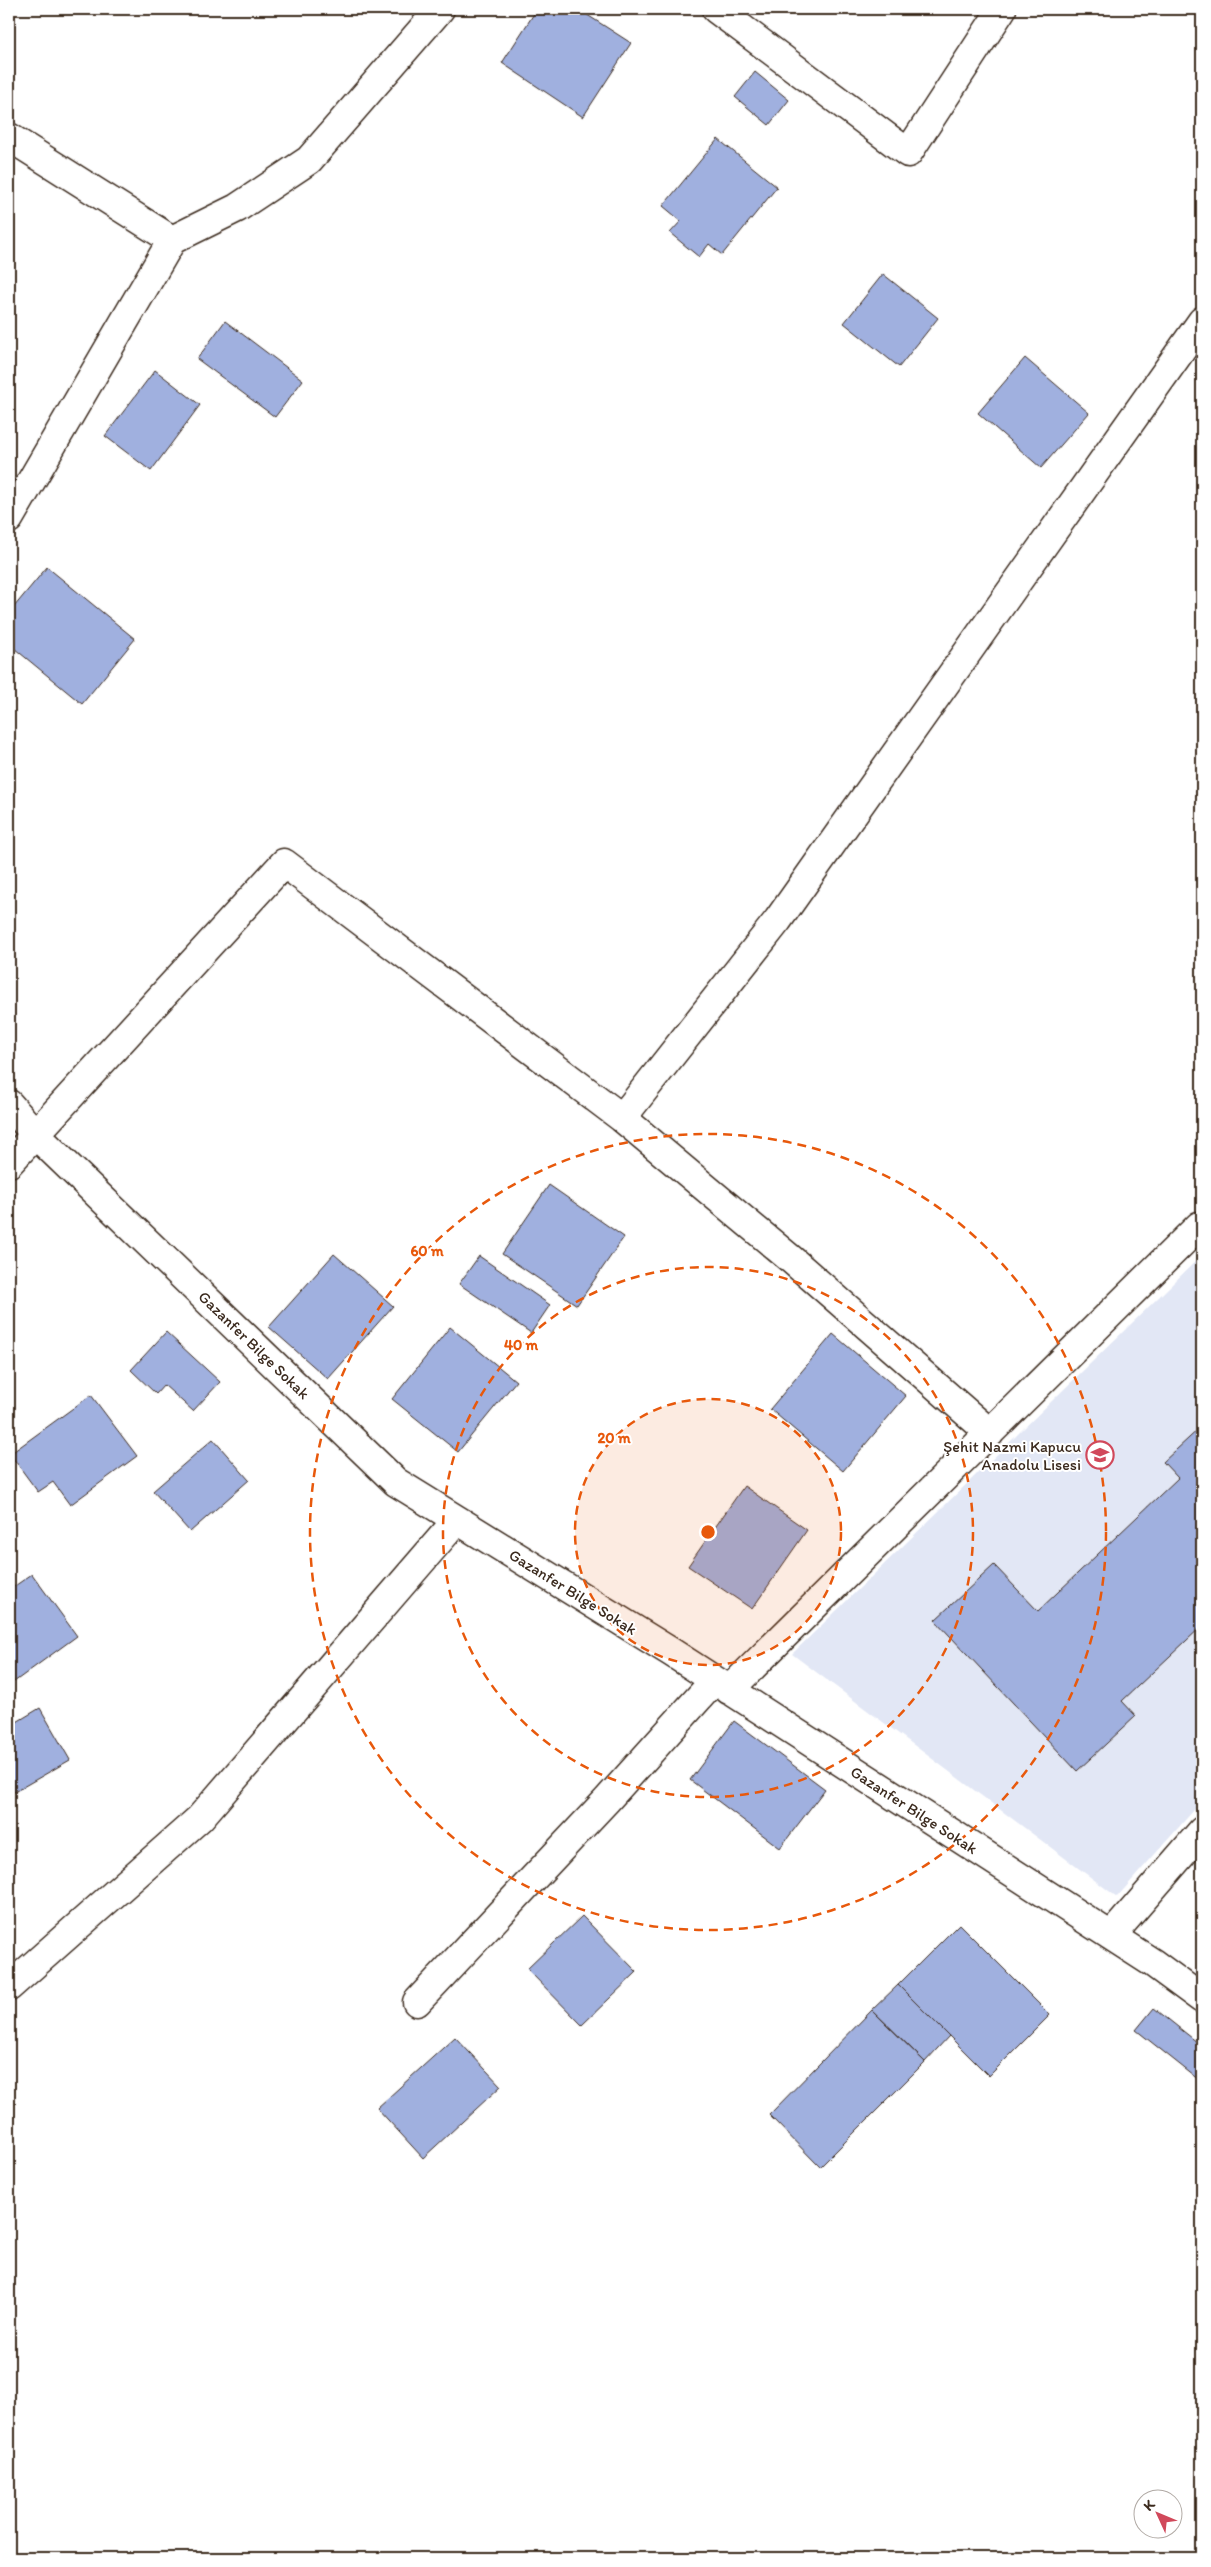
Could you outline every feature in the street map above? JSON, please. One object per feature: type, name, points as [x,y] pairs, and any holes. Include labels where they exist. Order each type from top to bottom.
[{"type":"street","points":[[9,519],[172,240],[237,208],[309,160],[440,9]]},
{"type":"street","points":[[716,9],[908,153],[1002,9]]},
{"type":"street","points":[[9,137],[172,240]]},
{"type":"street","points":[[622,1118],[778,920],[1202,321]]},
{"type":"street","points":[[9,1163],[284,863],[622,1118],[792,1260],[990,1433]]},
{"type":"street","name":"Gazanfer Bilge Sokak","points":[[9,1104],[36,1135],[396,1482],[721,1685],[1111,1936],[1202,1999]]},
{"type":"street","points":[[417,2002],[607,1800],[721,1685],[990,1433],[1199,1226]]},
{"type":"street","points":[[9,1987],[200,1818],[457,1520]]},
{"type":"street","points":[[1111,1936],[1202,1831]]},
{"type":"shaded area","name":"Şehit Nazmi Kapucu Anadolu Lisesi","points":[[1202,1255],[1202,1801],[1117,1897],[792,1654]]},
{"type":"building","points":[[537,9],[578,9],[631,43],[583,117],[502,63]]},
{"type":"building","points":[[755,72],[789,100],[769,125],[735,97]]},
{"type":"building","points":[[718,139],[777,187],[722,255],[709,244],[699,257],[670,233],[681,221],[663,206]]},
{"type":"building","points":[[883,274],[938,318],[899,367],[844,323]]},
{"type":"building","points":[[225,321],[303,380],[275,417],[197,359]]},
{"type":"building","points":[[1025,358],[1089,413],[1041,468],[978,413]]},
{"type":"building","points":[[155,370],[200,405],[151,471],[105,436]]},
{"type":"building","points":[[47,567],[135,639],[82,704],[9,644],[9,613]]},
{"type":"building","points":[[549,1185],[624,1237],[577,1305],[502,1254]]},
{"type":"building","points":[[334,1254],[393,1306],[328,1379],[269,1327]]},
{"type":"building","points":[[479,1256],[550,1305],[531,1333],[459,1284]]},
{"type":"building","points":[[450,1327],[516,1381],[458,1452],[392,1399]]},
{"type":"building","points":[[166,1332],[220,1382],[193,1411],[164,1385],[156,1394],[131,1370]]},
{"type":"building","points":[[833,1334],[906,1396],[843,1471],[770,1409]]},
{"type":"building","points":[[91,1395],[137,1456],[70,1505],[53,1482],[38,1492],[10,1454]]},
{"type":"building","points":[[1202,1426],[1202,1626],[1122,1701],[1136,1716],[1077,1771],[935,1620],[994,1565],[1038,1611],[1178,1478],[1163,1462]]},
{"type":"building","points":[[213,1439],[249,1480],[190,1532],[153,1491]]},
{"type":"building","points":[[744,1486],[807,1530],[752,1609],[688,1566]]},
{"type":"building","points":[[32,1574],[77,1636],[14,1682],[9,1675],[9,1590]]},
{"type":"building","points":[[40,1708],[70,1760],[9,1795],[9,1712],[15,1723]]},
{"type":"building","points":[[734,1721],[825,1789],[780,1848],[690,1780]]},
{"type":"building","points":[[582,1916],[637,1972],[582,2025],[527,1969]]},
{"type":"building","points":[[959,1924],[1050,2015],[989,2076],[898,1985]]},
{"type":"building","points":[[898,1985],[949,2036],[925,2062],[872,2010]]},
{"type":"building","points":[[1154,2008],[1202,2046],[1202,2076],[1199,2080],[1136,2030]]},
{"type":"building","points":[[872,2010],[925,2062],[820,2167],[769,2115]]},
{"type":"building","points":[[455,2037],[501,2086],[423,2158],[377,2108]]},
{"type":"place","name":"Şehit Nazmi Kapucu Anadolu Lisesi","points":[[1100,1455]]}]
